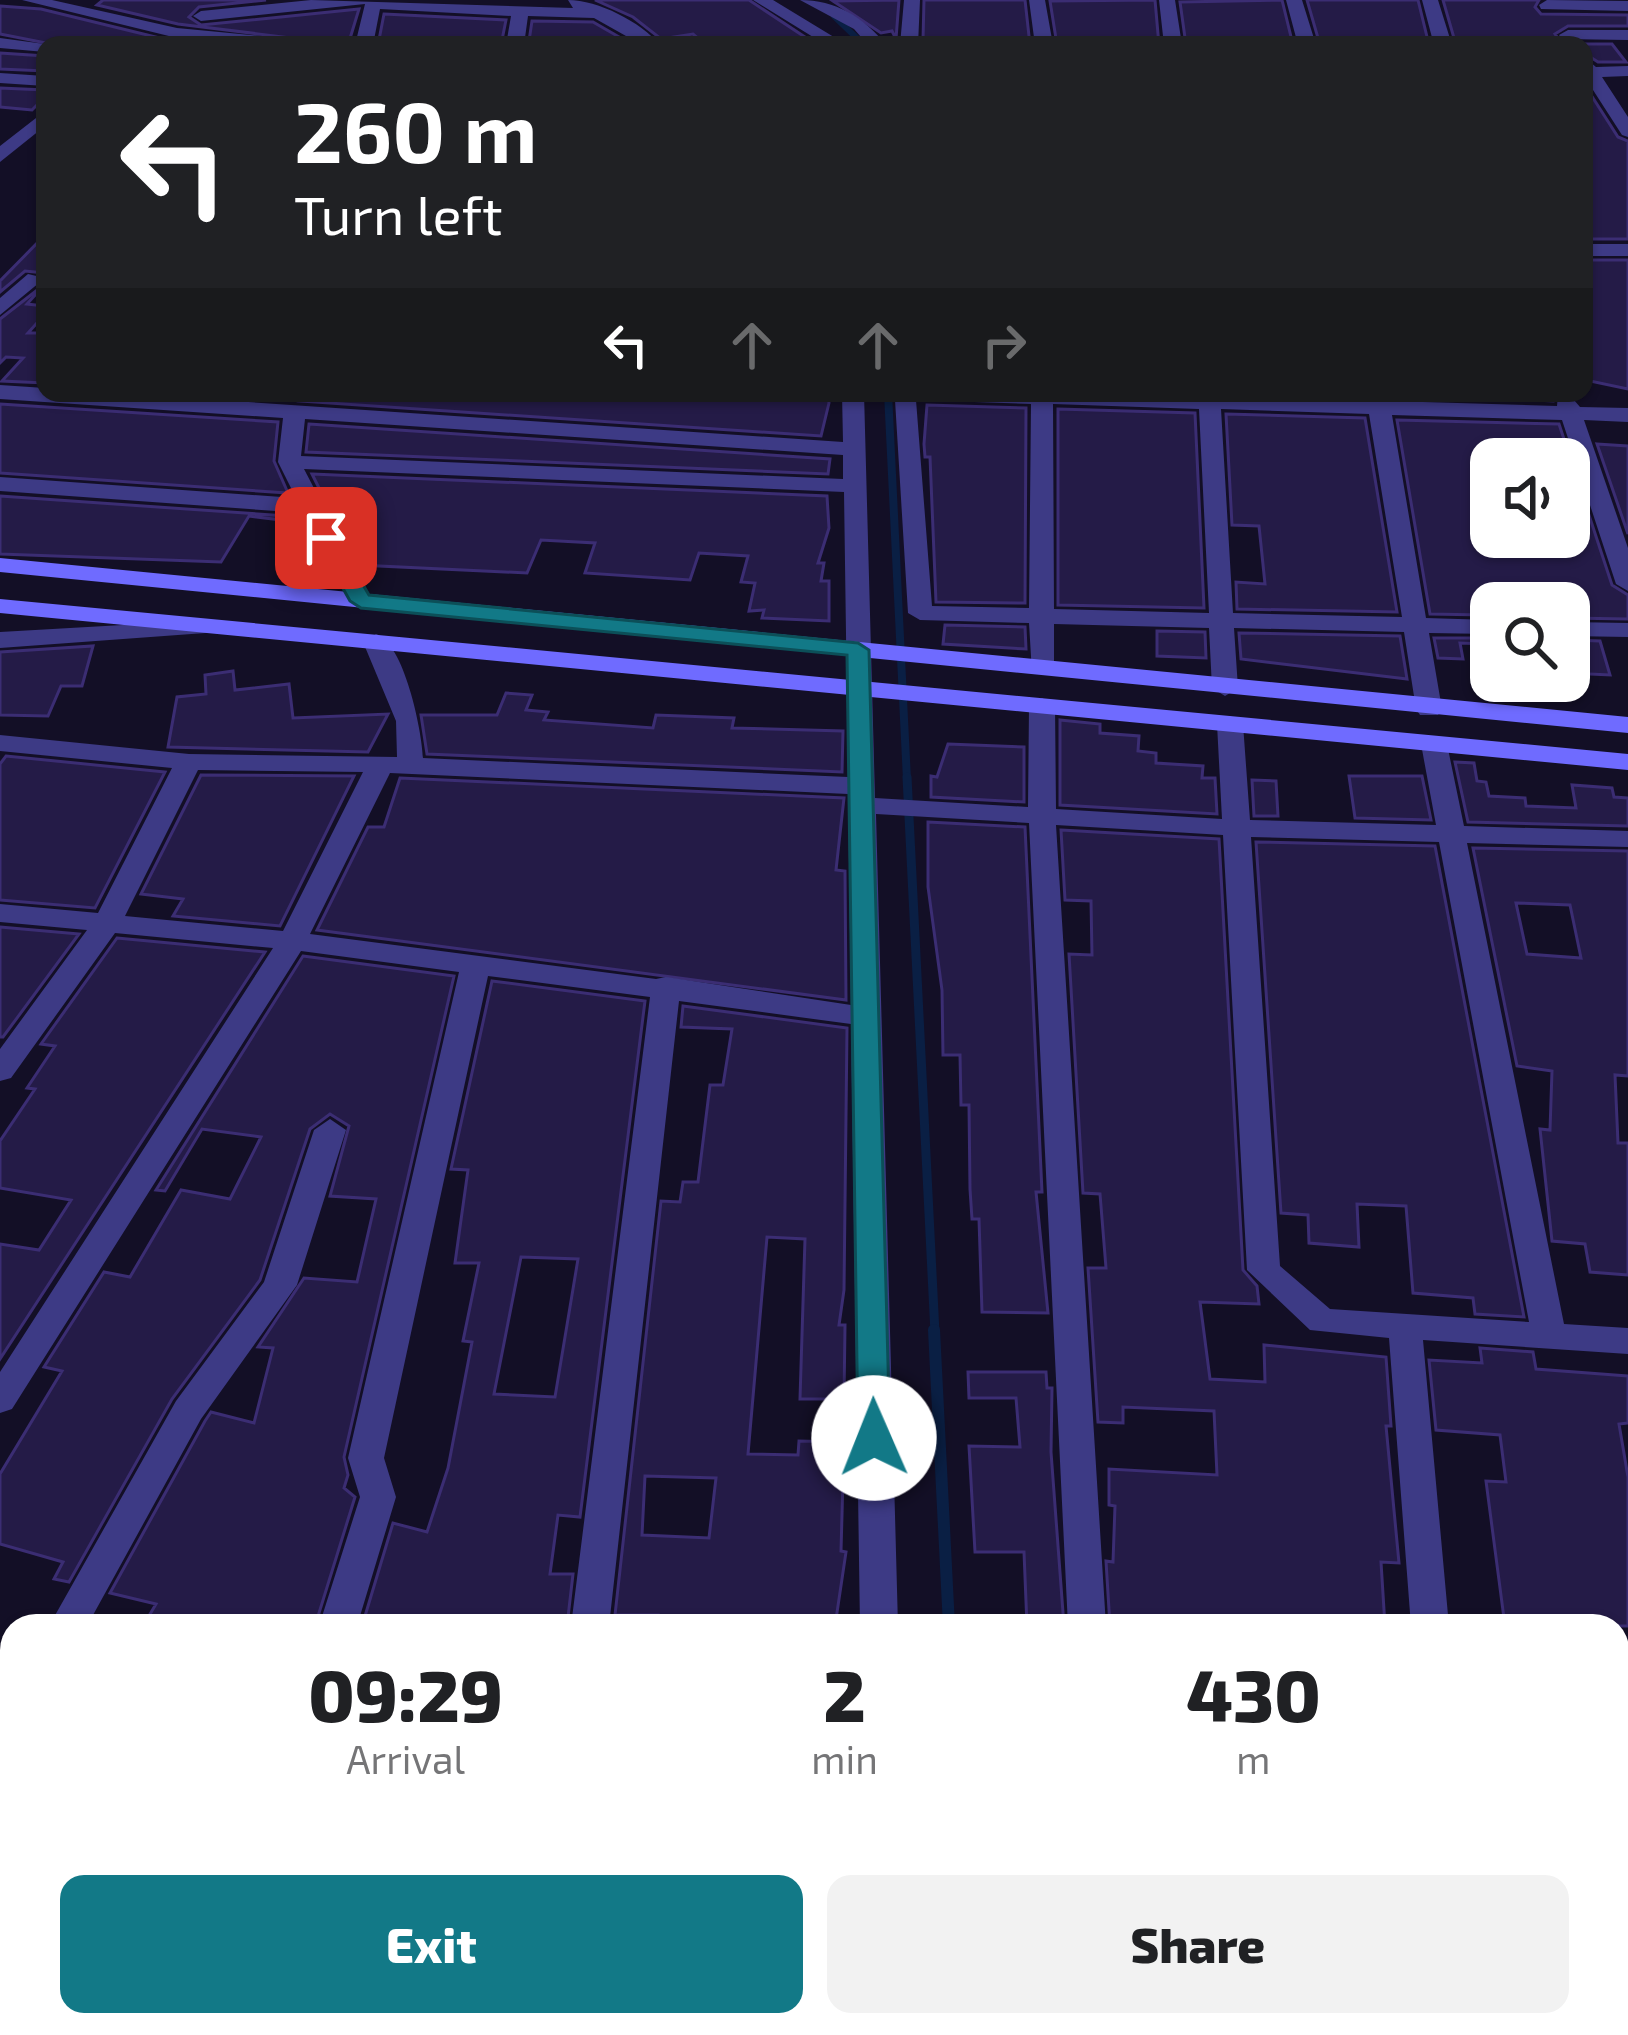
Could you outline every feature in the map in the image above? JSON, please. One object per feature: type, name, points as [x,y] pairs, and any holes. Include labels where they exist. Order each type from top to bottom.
[{"type":"street","points":[[29,0],[78,4],[177,33],[208,36]]},
{"type":"street","points":[[573,0],[591,14]]},
{"type":"street","points":[[760,0],[822,36]]},
{"type":"street","points":[[808,0],[860,25],[869,36]]},
{"type":"street","points":[[910,36],[912,0]]},
{"type":"street","points":[[1037,0],[1043,36]]},
{"type":"street","points":[[1167,0],[1172,36]]},
{"type":"street","points":[[1294,0],[1304,36]]},
{"type":"street","points":[[1430,0],[1440,36]]},
{"type":"street","points":[[177,33],[205,8],[370,1],[591,14],[630,25],[641,36]]},
{"type":"street","points":[[365,36],[370,1]]},
{"type":"street","points":[[1546,3],[1628,6]]},
{"type":"street","points":[[1546,3],[1568,36]]},
{"type":"street","points":[[516,36],[520,11]]},
{"type":"street","points":[[139,36],[152,24]]},
{"type":"street","points":[[1593,38],[1628,35]]},
{"type":"street","points":[[0,43],[36,46]]},
{"type":"street","points":[[1593,68],[1628,71]]},
{"type":"street","points":[[1593,73],[1618,99],[1628,131]]},
{"type":"street","points":[[0,78],[36,80]]},
{"type":"street","points":[[0,156],[36,124]]},
{"type":"street","points":[[1593,250],[1628,250]]},
{"type":"street","points":[[0,274],[36,278]]},
{"type":"street","points":[[0,309],[36,282]]},
{"type":"street","points":[[0,392],[36,394]]},
{"type":"street","points":[[133,402],[852,449]]},
{"type":"street","points":[[224,411],[232,402]]},
{"type":"street","points":[[853,402],[879,1614]]},
{"type":"street","points":[[899,402],[916,608],[930,614],[1470,627]]},
{"type":"street","points":[[1041,668],[1042,402]]},
{"type":"street","points":[[1210,402],[1226,688]]},
{"type":"street","points":[[1379,402],[1430,709]]},
{"type":"street","points":[[1442,402],[1567,404],[1628,415]]},
{"type":"street","points":[[1567,404],[1628,584]]},
{"type":"street","points":[[295,413],[289,462],[361,601]]},
{"type":"street","points":[[289,462],[856,486]]},
{"type":"street","points":[[0,484],[308,506]]},
{"type":"street","points":[[0,565],[1628,725]]},
{"type":"street","points":[[0,606],[1628,762]]},
{"type":"street","points":[[0,640],[215,626]]},
{"type":"street","points":[[1590,629],[1628,630]]},
{"type":"street","points":[[376,642],[409,721],[410,766]]},
{"type":"street","points":[[797,683],[819,677],[830,666],[827,655],[812,645]]},
{"type":"street","points":[[956,698],[936,690],[931,678],[940,666],[965,661]]},
{"type":"street","points":[[1042,706],[1042,819],[1086,1614]]},
{"type":"street","points":[[1230,724],[1264,1270],[1322,1321],[1628,1341]]},
{"type":"street","points":[[1434,744],[1549,1335]]},
{"type":"street","points":[[3,747],[189,762],[410,766],[860,796],[925,812],[1042,819],[1628,839]]},
{"type":"street","points":[[0,1071],[107,923],[189,762]]},
{"type":"street","points":[[0,1400],[292,941],[380,765]]},
{"type":"street","points":[[0,913],[292,941],[666,986],[865,1016]]},
{"type":"street","points":[[342,1614],[378,1497],[367,1458],[476,964]]},
{"type":"street","points":[[591,1614],[666,986]]},
{"type":"street","points":[[75,1614],[188,1410],[280,1285],[330,1130]]},
{"type":"street","points":[[1405,1328],[1429,1614]]},
{"type":"building","points":[[103,0],[266,0],[199,7],[189,17],[201,25],[359,9],[351,36],[275,36],[178,24],[97,5]]},
{"type":"building","points":[[595,0],[749,0],[803,36],[657,36],[633,17]]},
{"type":"building","points":[[899,0],[896,36],[892,31],[881,33],[833,1]]},
{"type":"building","points":[[924,0],[1025,0],[1029,36],[923,36]]},
{"type":"building","points":[[1155,0],[1158,36],[1056,36],[1050,1]]},
{"type":"building","points":[[1282,0],[1291,36],[1185,36],[1180,2]]},
{"type":"building","points":[[1307,0],[1418,0],[1427,36],[1317,36]]},
{"type":"building","points":[[1443,0],[1539,0],[1535,7],[1541,14],[1628,15],[1628,26],[1568,26],[1556,36],[1453,36]]},
{"type":"building","points":[[0,6],[41,9],[151,36],[36,36],[36,41],[0,34]]},
{"type":"building","points":[[384,14],[506,20],[503,36],[380,36]]},
{"type":"building","points":[[532,21],[593,22],[617,36],[530,36]]},
{"type":"building","points":[[1593,44],[1612,44],[1626,62],[1593,59]]},
{"type":"building","points":[[0,53],[36,55],[36,71],[0,69]]},
{"type":"building","points":[[0,88],[36,90],[32,110],[0,107]]},
{"type":"building","points":[[1593,98],[1618,137],[1628,141],[1628,239],[1593,239]]},
{"type":"building","points":[[36,244],[36,272],[25,271],[0,292],[0,281]]},
{"type":"building","points":[[1593,260],[1628,260],[1628,389],[1593,382]]},
{"type":"building","points":[[36,291],[27,304],[36,305],[36,324],[28,333],[36,333],[36,383],[2,381],[23,358],[6,357],[0,363],[0,319]]},
{"type":"building","points":[[314,402],[829,402],[821,436]]},
{"type":"building","points":[[0,404],[278,422],[274,461],[288,493],[0,473]]},
{"type":"building","points":[[927,405],[1026,408],[1025,603],[936,602],[930,457],[925,457],[924,444]]},
{"type":"building","points":[[1058,409],[1195,413],[1204,608],[1058,605]]},
{"type":"building","points":[[1226,414],[1365,418],[1397,612],[1237,609],[1236,582],[1265,584],[1259,526],[1232,525]]},
{"type":"building","points":[[1397,420],[1559,424],[1564,438],[1470,438],[1470,558],[1590,558],[1590,518],[1612,585],[1628,595],[1628,619],[1590,618],[1590,582],[1470,582],[1470,615],[1430,614]]},
{"type":"building","points":[[309,424],[830,459],[828,474],[306,452]]},
{"type":"building","points":[[1597,444],[1628,446],[1628,534]]},
{"type":"building","points":[[312,474],[827,496],[829,528],[818,563],[824,563],[821,581],[829,581],[829,621],[762,618],[764,610],[749,611],[755,583],[741,582],[748,556],[699,553],[690,580],[585,573],[595,543],[541,540],[527,573],[359,565],[371,534],[353,534],[363,506],[330,510]]},
{"type":"building","points":[[0,496],[301,517],[304,523],[249,516],[221,562],[0,554]]},
{"type":"building","points":[[945,625],[1025,627],[1026,649],[943,644]]},
{"type":"building","points":[[1157,631],[1205,632],[1206,658],[1157,656]]},
{"type":"building","points":[[1239,633],[1400,636],[1407,679],[1241,659]]},
{"type":"building","points":[[1434,638],[1470,638],[1470,643],[1460,643],[1463,659],[1438,658]]},
{"type":"building","points":[[1590,641],[1600,641],[1610,675],[1590,674]]},
{"type":"building","points":[[93,646],[82,686],[61,686],[48,716],[0,715],[0,652]]},
{"type":"building","points":[[233,671],[235,690],[289,684],[293,718],[388,714],[368,752],[168,747],[177,697],[206,694],[205,675]]},
{"type":"building","points":[[506,693],[532,695],[526,710],[548,712],[544,720],[653,728],[656,715],[734,718],[732,728],[843,731],[842,772],[427,754],[421,715],[497,715]]},
{"type":"building","points":[[1060,720],[1100,724],[1100,733],[1139,736],[1138,751],[1156,753],[1156,763],[1203,766],[1202,778],[1215,778],[1217,814],[1060,805]]},
{"type":"building","points":[[948,744],[1024,747],[1024,802],[931,797],[931,776],[937,777]]},
{"type":"building","points":[[6,756],[165,772],[95,908],[0,900],[0,764]]},
{"type":"building","points":[[1455,762],[1474,763],[1477,781],[1486,782],[1489,796],[1525,798],[1526,806],[1576,808],[1572,785],[1612,788],[1614,797],[1628,798],[1628,826],[1468,822]]},
{"type":"building","points":[[201,775],[354,776],[280,926],[173,916],[183,899],[141,894]]},
{"type":"building","points":[[1349,776],[1422,776],[1431,820],[1355,818]]},
{"type":"building","points":[[400,778],[844,798],[836,870],[845,871],[846,1000],[317,930],[368,827],[384,827]]},
{"type":"building","points":[[1252,780],[1276,781],[1278,816],[1254,816]]},
{"type":"building","points":[[928,822],[1025,827],[1042,1192],[1036,1192],[1048,1313],[982,1312],[979,1219],[972,1219],[970,1189],[969,1105],[961,1105],[960,1055],[943,1055],[942,990],[928,887]]},
{"type":"building","points":[[1061,830],[1219,839],[1243,1270],[1257,1286],[1259,1304],[1200,1302],[1210,1379],[1265,1382],[1264,1345],[1386,1357],[1391,1426],[1386,1426],[1399,1563],[1381,1562],[1384,1614],[1109,1614],[1106,1561],[1113,1562],[1115,1506],[1109,1505],[1109,1469],[1217,1475],[1214,1411],[1123,1407],[1123,1423],[1098,1422],[1088,1268],[1106,1268],[1100,1194],[1083,1193],[1069,954],[1092,955],[1091,901],[1065,900]]},
{"type":"building","points":[[1256,842],[1435,846],[1524,1317],[1475,1314],[1473,1298],[1413,1293],[1406,1206],[1357,1204],[1359,1247],[1309,1243],[1308,1215],[1281,1213]]},
{"type":"building","points":[[1473,848],[1628,851],[1628,1076],[1615,1075],[1618,1143],[1628,1143],[1628,1275],[1590,1272],[1585,1244],[1552,1241],[1540,1129],[1550,1130],[1552,1071],[1517,1066]],"holes":[[[1516,903],[1570,905],[1581,958],[1527,954]]]},
{"type":"building","points":[[0,927],[79,934],[3,1037],[0,1037]]},
{"type":"building","points":[[117,938],[265,952],[0,1359],[0,1244],[39,1250],[71,1200],[0,1188],[0,1141],[35,1089],[27,1088],[55,1046],[41,1044]]},
{"type":"building","points":[[303,956],[454,976],[344,1457],[348,1475],[344,1488],[355,1497],[319,1614],[150,1614],[156,1604],[110,1593],[211,1412],[254,1423],[273,1348],[258,1347],[304,1278],[357,1282],[376,1199],[330,1196],[349,1126],[330,1114],[310,1129],[260,1280],[172,1399],[69,1582],[54,1579],[63,1562],[0,1544],[0,1474],[62,1371],[44,1367],[104,1272],[130,1277],[181,1190],[230,1199],[261,1137],[202,1129],[165,1191],[156,1190]]},
{"type":"building","points":[[492,981],[645,1001],[580,1517],[558,1515],[550,1574],[573,1574],[568,1614],[366,1614],[393,1523],[427,1532],[448,1468],[472,1342],[463,1341],[479,1263],[455,1263],[468,1170],[451,1169]],"holes":[[[521,1257],[578,1259],[555,1397],[494,1394]]]},
{"type":"building","points":[[683,1006],[847,1028],[844,1290],[839,1325],[845,1325],[844,1399],[800,1399],[805,1239],[767,1237],[748,1454],[798,1455],[799,1441],[844,1442],[841,1551],[846,1552],[837,1614],[615,1614],[661,1201],[680,1202],[683,1182],[698,1182],[710,1085],[723,1085],[732,1029],[681,1027]],"holes":[[[645,1476],[716,1478],[709,1538],[642,1535]]]},
{"type":"building","points":[[1480,1348],[1533,1352],[1536,1369],[1628,1376],[1628,1423],[1619,1424],[1628,1477],[1628,1614],[1503,1614],[1486,1481],[1506,1482],[1500,1435],[1436,1430],[1429,1360],[1482,1363]]},
{"type":"building","points":[[968,1372],[1046,1372],[1047,1388],[1052,1388],[1051,1452],[1063,1614],[1027,1614],[1024,1552],[975,1552],[969,1446],[1020,1447],[1016,1398],[969,1398]]},
{"type":"waterway","points":[[834,16],[855,36]]},
{"type":"waterway","points":[[888,402],[907,780]]},
{"type":"waterway","points":[[907,777],[935,1333]]},
{"type":"waterway","points":[[934,1330],[948,1614]]},
{"type":"route","points":[[326,538],[361,601],[858,650],[874,1438]]}]
